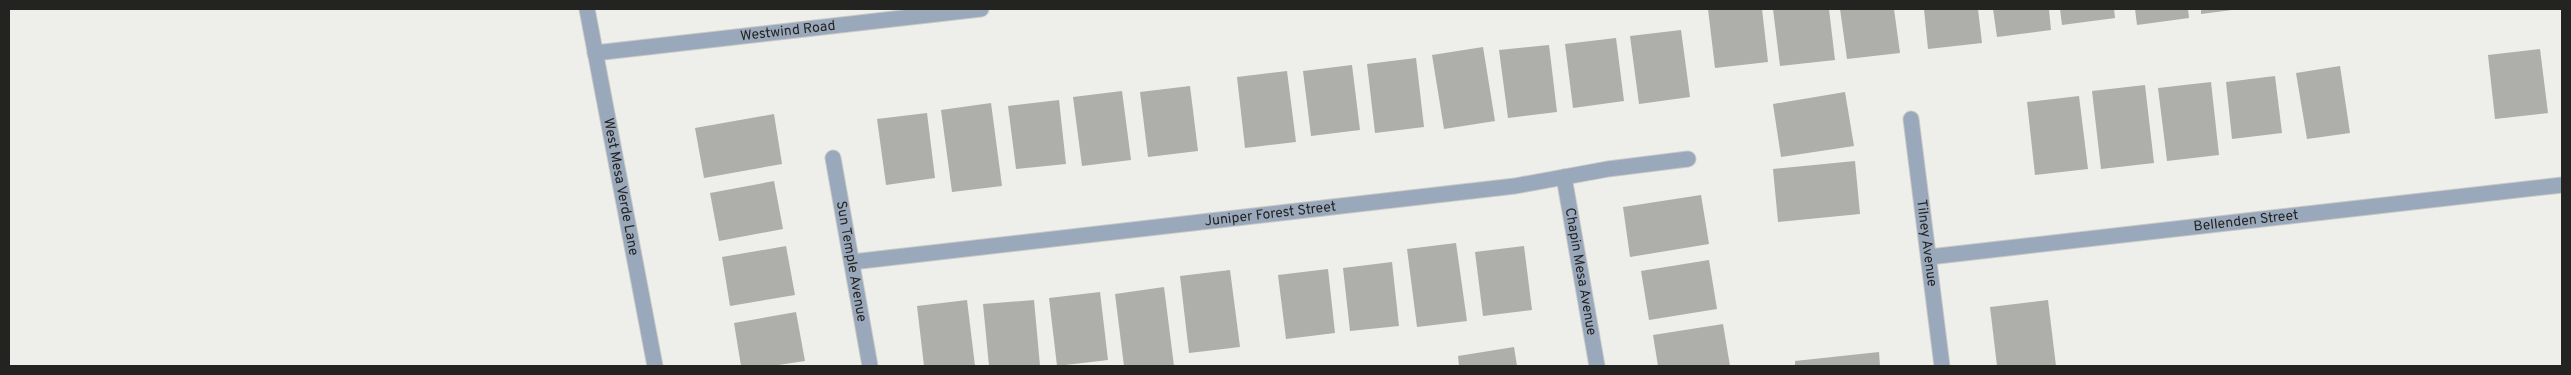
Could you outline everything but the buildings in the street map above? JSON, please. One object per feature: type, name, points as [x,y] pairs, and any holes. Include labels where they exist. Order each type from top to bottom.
[{"type":"street","name":"West Mesa Verde Lane","points":[[587,9],[655,366]]},
{"type":"street","name":"Westwind Road","points":[[595,53],[971,9]]},
{"type":"street","name":"Tilney Avenue","points":[[1911,119],[1942,366]]},
{"type":"street","name":"Sun Temple Avenue","points":[[833,158],[870,366]]},
{"type":"street","name":"Juniper Forest Street","points":[[852,262],[1515,186],[1688,159]]},
{"type":"street","name":"Chapin Mesa Avenue","points":[[1564,177],[1597,366]]},
{"type":"street","name":"Bellenden Street","points":[[1929,257],[2562,185]]}]
